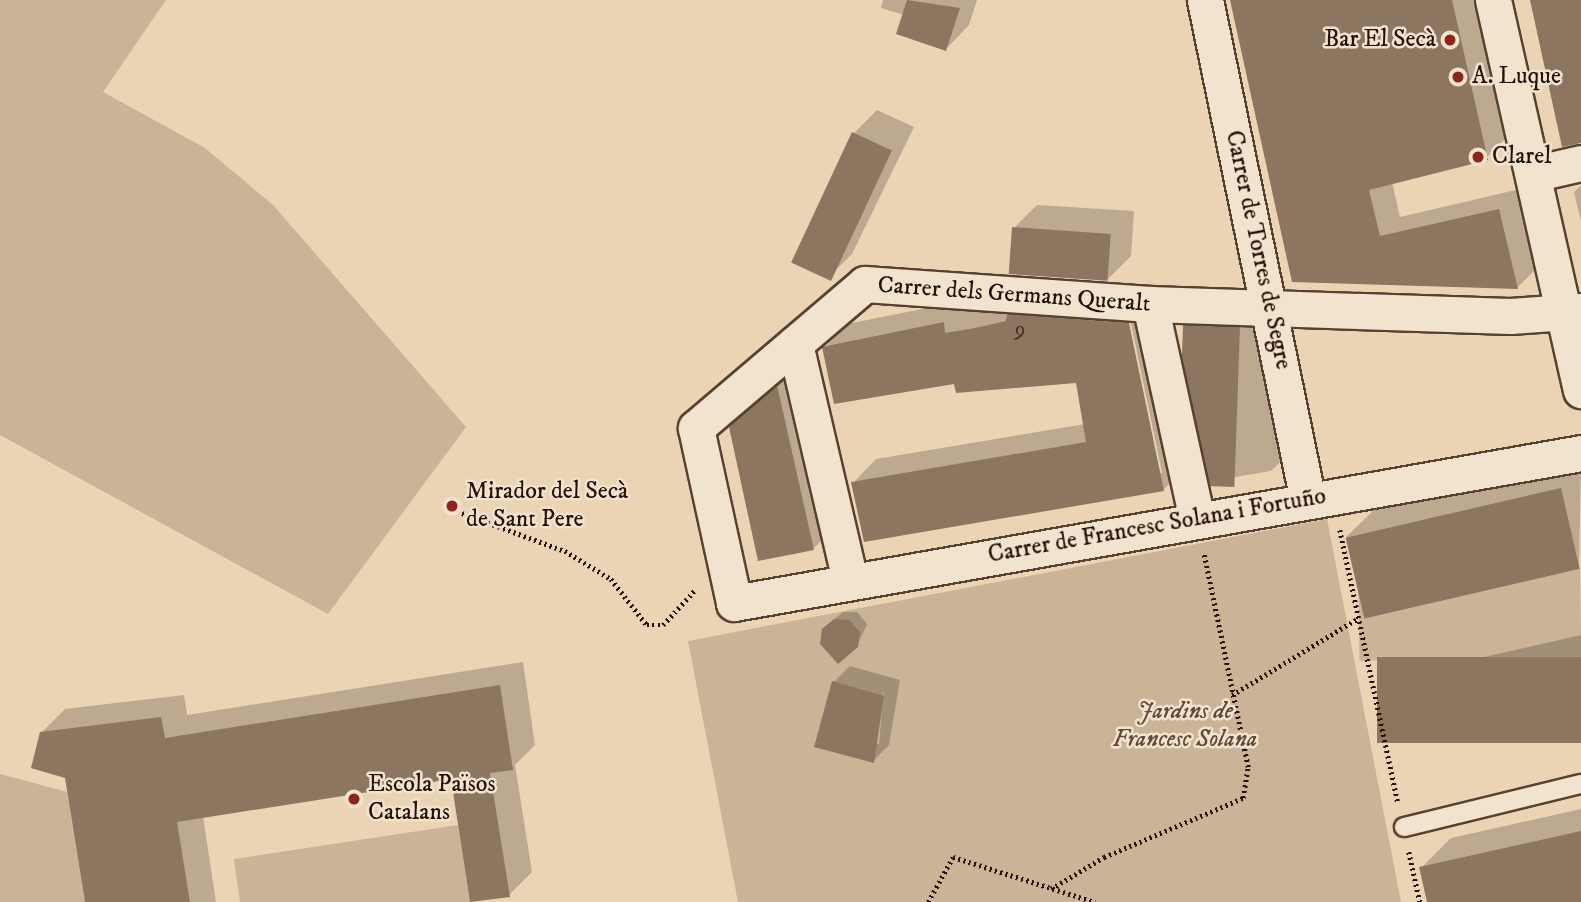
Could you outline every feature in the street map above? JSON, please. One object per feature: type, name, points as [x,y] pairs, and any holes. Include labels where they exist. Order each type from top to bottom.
[{"type":"street","name":"Carrer de Torres de Segre","points":[[1205,0],[1271,306],[1308,500]]},
{"type":"street","points":[[1493,0],[1533,174],[1573,313],[1581,390]]},
{"type":"street","points":[[1533,174],[1581,163]]},
{"type":"street","name":"Carrer dels Germans Queralt","points":[[734,604],[696,428],[865,285],[1150,304],[1573,313]]},
{"type":"street","points":[[1150,304],[1198,519]]},
{"type":"street","points":[[795,344],[850,581]]},
{"type":"street","name":"Carrer de Francesc Solana i Fortuño","points":[[734,604],[850,581],[1581,453]]},
{"type":"lane","points":[[1404,827],[1581,784]]},
{"type":"path","points":[[462,513],[565,551],[611,579],[647,625],[663,625],[709,574],[727,569]]},
{"type":"path","points":[[1052,889],[1104,857],[1243,797],[1248,767],[1198,519]]},
{"type":"path","points":[[1338,524],[1420,902]]},
{"type":"path","points":[[1232,695],[1357,620]]},
{"type":"path","points":[[928,902],[953,858],[1095,902]]},
{"type":"green space","points":[[0,0],[166,0],[103,92],[205,148],[273,205],[466,427],[328,614],[0,435]]},
{"type":"green space","name":"Jardins de Francesc Solana","points":[[1327,519],[1401,902],[738,902],[688,641]]},
{"type":"green space","points":[[1580,569],[1581,657],[1360,661],[1358,573]]},
{"type":"green space","points":[[0,774],[67,792],[85,902],[0,902]]},
{"type":"green space","points":[[458,825],[470,902],[240,902],[234,859]]},
{"type":"building","points":[[907,0],[960,8],[946,51],[896,34]]},
{"type":"building","points":[[1230,0],[1452,0],[1488,160],[1369,190],[1380,236],[1499,209],[1518,289],[1292,282]]},
{"type":"building","points":[[1530,0],[1581,0],[1581,143],[1562,147]]},
{"type":"building","points":[[852,132],[892,151],[831,281],[791,263]]},
{"type":"building","points":[[1012,227],[1111,234],[1107,281],[1009,274]]},
{"type":"building","points":[[1007,314],[1129,323],[1164,491],[864,542],[851,482],[1086,442],[1076,383],[956,393],[954,384],[834,404],[822,347],[944,322],[945,333],[975,328],[1006,321]]},
{"type":"building","points":[[1183,325],[1240,327],[1234,487],[1177,485]]},
{"type":"building","points":[[777,385],[814,550],[758,561],[729,427]]},
{"type":"building","points":[[1561,488],[1580,569],[1364,619],[1346,538]]},
{"type":"building","points":[[834,619],[849,620],[860,632],[858,647],[838,664],[820,644],[822,629]]},
{"type":"building","points":[[1377,657],[1581,657],[1581,743],[1377,743]]},
{"type":"building","points":[[832,681],[884,696],[874,763],[814,747]]},
{"type":"building","points":[[500,685],[513,770],[490,773],[510,897],[470,902],[451,779],[177,822],[190,902],[85,902],[65,778],[31,768],[40,732],[161,717],[165,738]]},
{"type":"building","points":[[1581,831],[1581,902],[1427,902],[1419,867]]},
{"type":"place","name":"Bar El Secà","points":[[1450,40]]},
{"type":"place","name":"A. Luque","points":[[1458,77]]},
{"type":"place","name":"Clarel","points":[[1478,157]]},
{"type":"place","name":"Mirador del Secà de Sant Pere","points":[[452,506]]},
{"type":"place","name":"Escola Països Catalans","points":[[354,799]]}]
